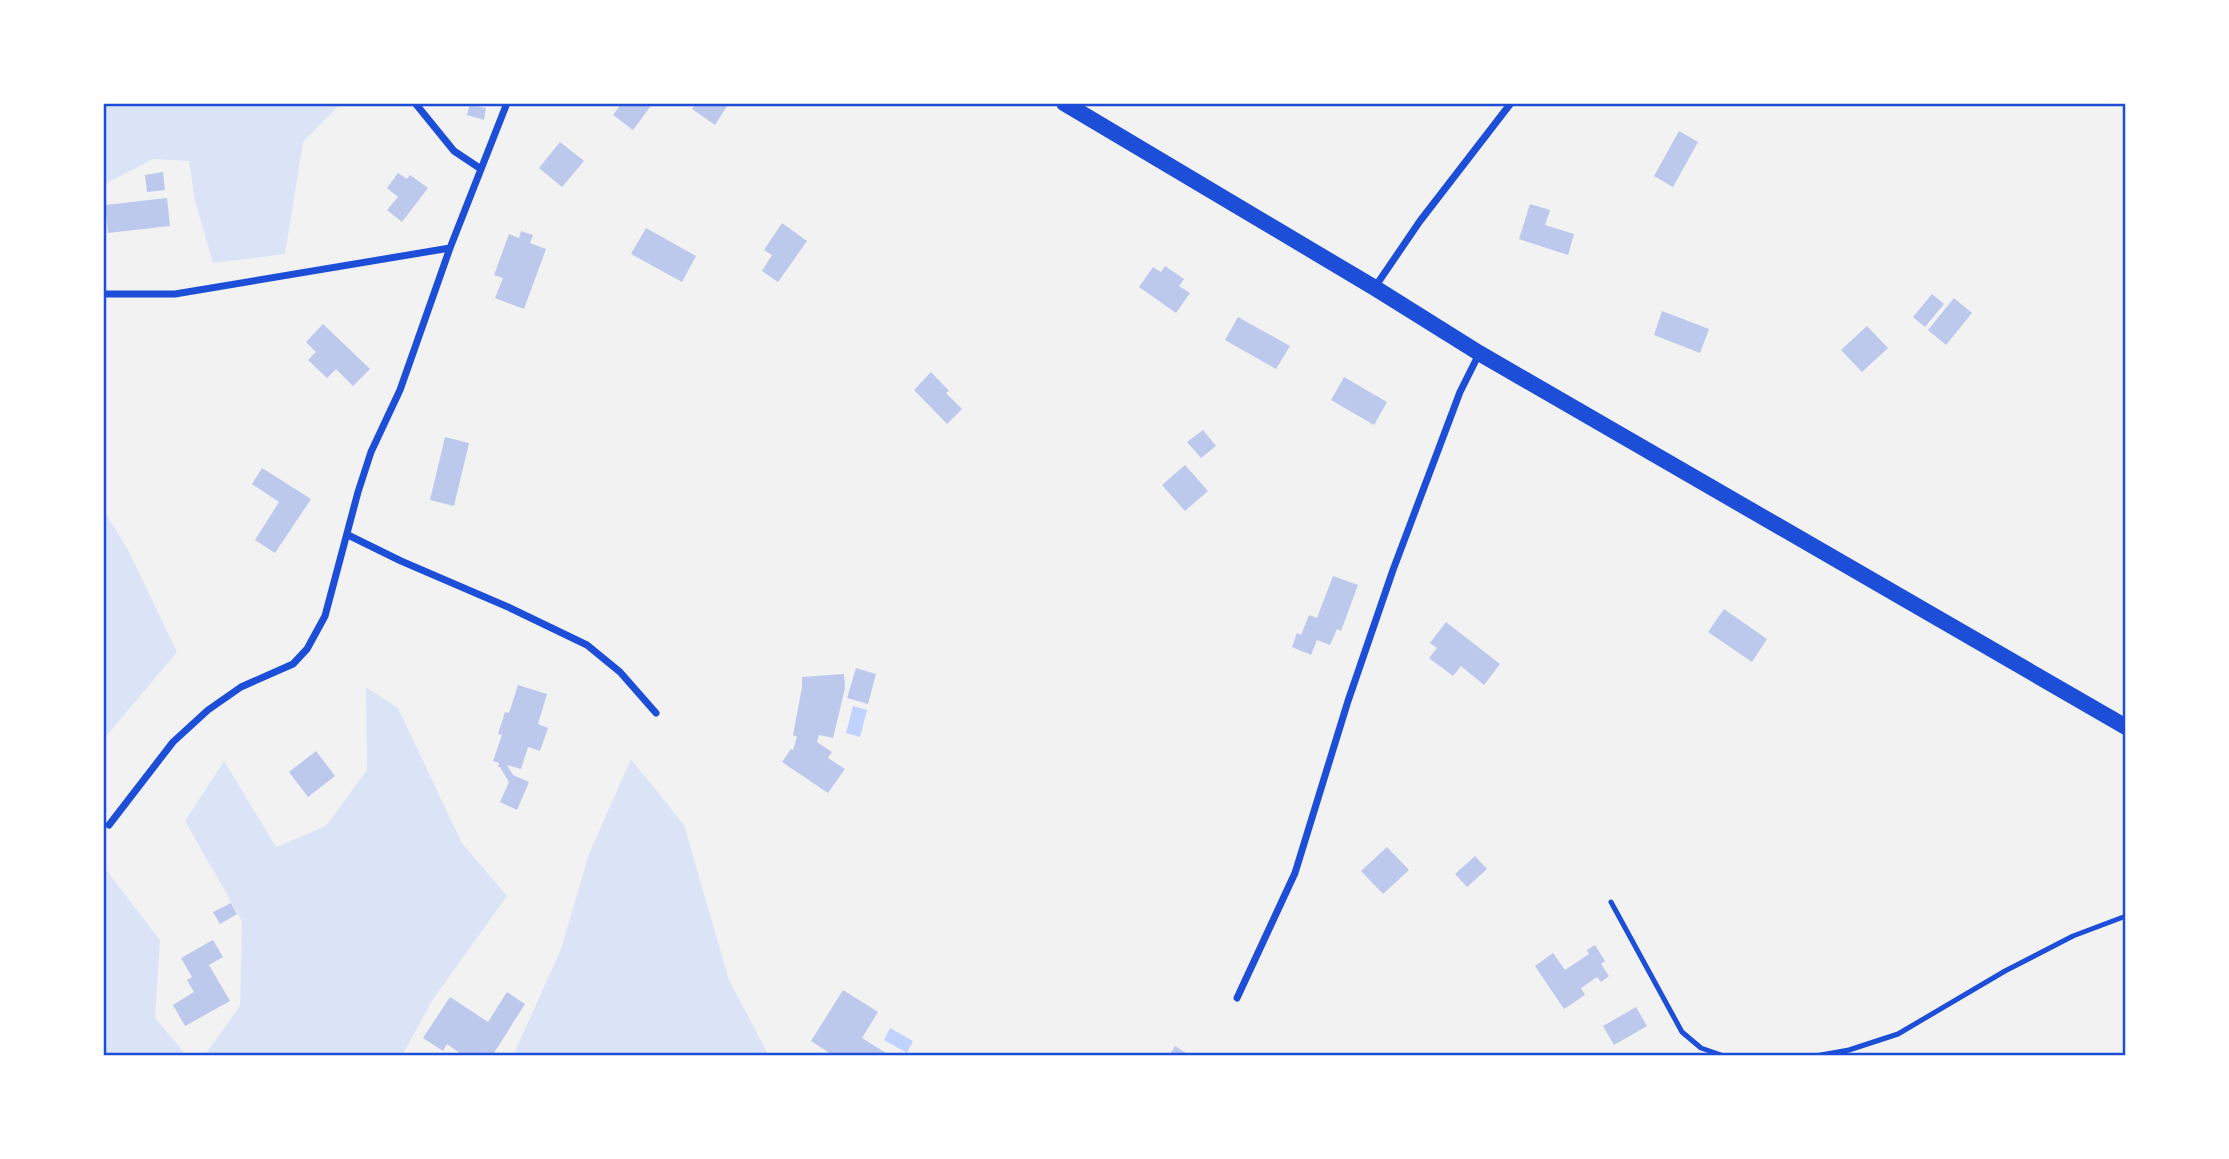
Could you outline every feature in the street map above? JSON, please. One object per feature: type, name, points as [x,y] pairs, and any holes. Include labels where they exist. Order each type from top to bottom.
[{"type":"main road","points":[[1064,103],[1479,353],[2126,727]]},
{"type":"street","points":[[415,103],[454,151],[481,169]]},
{"type":"street","points":[[109,825],[173,742],[208,710],[241,687],[293,664],[307,649],[326,616],[371,452],[400,390],[450,248],[507,103]]},
{"type":"street","points":[[1375,288],[1420,221],[1511,103]]},
{"type":"street","points":[[103,294],[176,294],[450,248]]},
{"type":"street","points":[[1237,998],[1295,873],[1348,701],[1393,570],[1461,391],[1479,353]]},
{"type":"street","points":[[348,535],[587,645],[620,672],[656,713]]},
{"type":"lane","points":[[1611,902],[1682,1032],[1701,1048],[1724,1056]]},
{"type":"lane","points":[[1815,1056],[1898,1034],[2005,971],[2073,936],[2126,916]]},
{"type":"shaded area","points":[[103,103],[341,103],[303,142],[285,254],[213,263],[195,201],[189,161],[153,159],[103,185]]},
{"type":"shaded area","points":[[103,509],[128,550],[177,652],[103,740]]},
{"type":"shaded area","points":[[366,687],[398,708],[462,843],[507,896],[433,999],[402,1056],[204,1056],[240,1006],[242,921],[185,821],[224,761],[276,847],[326,826],[367,770]]},
{"type":"shaded area","points":[[631,759],[684,825],[729,980],[769,1056],[513,1056],[561,949],[589,854]]},
{"type":"shaded area","points":[[103,866],[160,940],[155,1018],[187,1056],[103,1056]]},
{"type":"water","points":[[853,706],[867,710],[860,737],[846,733]]},
{"type":"water","points":[[890,1028],[913,1041],[907,1053],[884,1040]]},
{"type":"building","points":[[470,103],[486,108],[484,120],[467,115]]},
{"type":"building","points":[[622,103],[653,103],[633,130],[613,115]]},
{"type":"building","points":[[696,103],[729,103],[715,125],[692,109]]},
{"type":"building","points":[[1679,131],[1698,142],[1673,187],[1654,176]]},
{"type":"building","points":[[560,142],[584,161],[562,187],[539,168]]},
{"type":"building","points":[[163,172],[165,190],[147,192],[145,175]]},
{"type":"building","points":[[398,173],[407,179],[410,175],[428,188],[402,222],[387,210],[398,197],[387,188]]},
{"type":"building","points":[[167,198],[170,226],[108,233],[105,205]]},
{"type":"building","points":[[1530,204],[1550,210],[1545,225],[1574,234],[1568,255],[1519,239]]},
{"type":"building","points":[[782,223],[807,241],[778,282],[762,271],[772,255],[764,250]]},
{"type":"building","points":[[646,228],[696,256],[682,282],[631,254]]},
{"type":"building","points":[[521,231],[533,235],[530,243],[546,249],[524,309],[495,298],[503,278],[494,275],[509,234],[519,238]]},
{"type":"building","points":[[1165,266],[1184,279],[1179,286],[1190,293],[1176,313],[1139,287],[1153,267],[1161,272]]},
{"type":"building","points":[[1932,294],[1944,304],[1925,327],[1913,317]]},
{"type":"building","points":[[1954,298],[1972,313],[1946,345],[1928,330]]},
{"type":"building","points":[[1662,311],[1709,329],[1700,353],[1654,335]]},
{"type":"building","points":[[1238,317],[1290,346],[1276,369],[1225,340]]},
{"type":"building","points":[[323,324],[370,369],[353,386],[336,369],[327,378],[308,360],[316,352],[306,342]]},
{"type":"building","points":[[1867,326],[1888,348],[1862,372],[1841,350]]},
{"type":"building","points":[[931,372],[962,409],[947,424],[914,390]]},
{"type":"building","points":[[1344,377],[1387,402],[1374,425],[1331,400]]},
{"type":"building","points":[[1203,430],[1216,446],[1201,458],[1187,442]]},
{"type":"building","points":[[445,437],[469,443],[454,506],[430,500]]},
{"type":"building","points":[[1185,465],[1208,491],[1185,511],[1162,485]]},
{"type":"building","points":[[262,468],[311,499],[275,553],[255,540],[279,502],[252,484]]},
{"type":"building","points":[[1333,576],[1358,585],[1341,631],[1337,629],[1330,645],[1317,640],[1311,655],[1292,647],[1297,633],[1301,635],[1309,615],[1317,618]]},
{"type":"building","points":[[1724,609],[1767,639],[1752,662],[1708,632]]},
{"type":"building","points":[[1446,622],[1500,664],[1484,685],[1461,666],[1453,676],[1429,658],[1437,648],[1430,643]]},
{"type":"building","points":[[856,668],[876,674],[868,704],[847,698]]},
{"type":"building","points":[[844,674],[845,688],[833,738],[819,735],[817,742],[832,752],[828,758],[845,769],[828,793],[782,762],[791,749],[793,750],[797,737],[793,735],[802,677]]},
{"type":"building","points":[[518,685],[547,694],[538,724],[548,728],[540,751],[528,747],[521,769],[507,765],[513,775],[529,782],[517,810],[500,802],[509,782],[498,767],[499,763],[493,761],[502,735],[498,734],[505,712],[509,713]]},
{"type":"building","points":[[316,751],[335,776],[308,797],[289,772]]},
{"type":"building","points":[[1387,847],[1409,870],[1383,894],[1361,871]]},
{"type":"building","points":[[1475,856],[1487,869],[1467,887],[1455,874]]},
{"type":"building","points":[[231,903],[237,914],[220,924],[213,912]]},
{"type":"building","points":[[213,940],[223,957],[209,965],[230,1001],[185,1026],[173,1005],[194,992],[187,980],[192,977],[181,958]]},
{"type":"building","points":[[1595,945],[1605,961],[1601,964],[1609,976],[1601,982],[1597,977],[1581,988],[1585,995],[1564,1009],[1535,966],[1553,953],[1565,970],[1589,954],[1587,950]]},
{"type":"building","points":[[843,990],[878,1012],[862,1038],[886,1053],[885,1056],[834,1056],[811,1041]]},
{"type":"building","points":[[507,992],[525,1004],[492,1056],[464,1056],[447,1044],[443,1051],[423,1038],[450,997],[488,1022]]},
{"type":"building","points":[[1636,1007],[1647,1026],[1614,1045],[1603,1026]]},
{"type":"building","points":[[1175,1046],[1191,1056],[1169,1056]]}]
